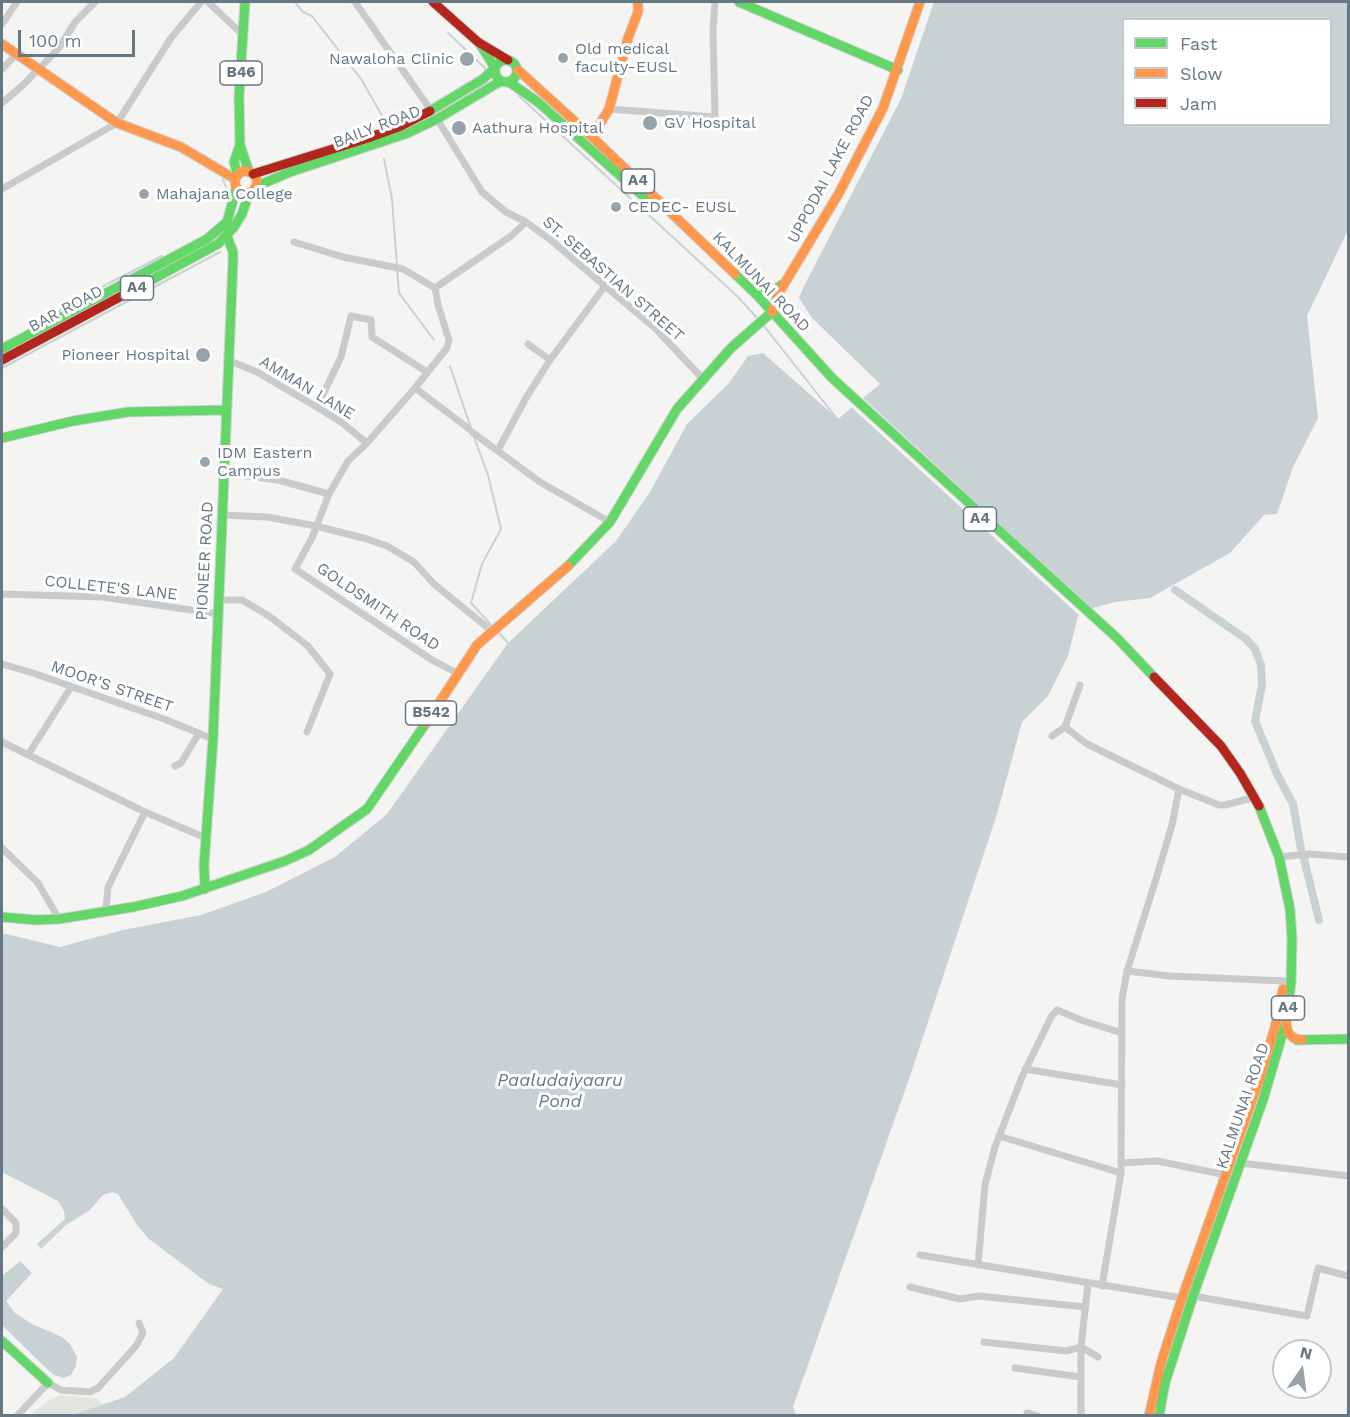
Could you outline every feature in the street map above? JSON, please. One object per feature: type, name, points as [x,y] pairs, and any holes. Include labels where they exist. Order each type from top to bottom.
[{"type":"main road","name":"BAR ROAD","points":[[245,2],[239,96],[240,145],[251,173]]},
{"type":"main road","points":[[433,2],[478,42],[515,64],[518,70],[516,78],[505,82],[496,75],[495,68],[478,42]]},
{"type":"main road","points":[[592,137],[609,109],[628,38],[638,12],[638,2]]},
{"type":"main road","points":[[739,2],[898,70]]},
{"type":"main road","name":"UPPODAI LAKE ROAD","points":[[770,313],[866,144],[898,70],[920,2]]},
{"type":"main road","points":[[2,44],[117,123],[181,147],[236,181],[242,193],[249,194],[257,186],[257,180],[251,173],[243,172],[236,181]]},
{"type":"main road","points":[[495,68],[500,61],[508,60]]},
{"type":"main road","name":"BAILY ROAD","points":[[257,186],[290,172],[397,137],[434,115],[495,68]]},
{"type":"main road","name":"KALMUNAI ROAD","points":[[518,70],[592,137],[756,295],[778,326],[848,395]]},
{"type":"main road","name":"BAILY ROAD","points":[[251,173],[368,138],[434,115],[505,82]]},
{"type":"main road","name":"KALMUNAI ROAD","points":[[505,82],[538,102],[730,274],[848,395]]},
{"type":"main road","name":"BAR ROAD","points":[[2,349],[207,239],[227,222],[236,181],[234,162],[240,145]]},
{"type":"main road","name":"BAR ROAD","points":[[2,360],[212,248],[227,236],[242,214],[249,194]]},
{"type":"main road","name":"PIONEER ROAD","points":[[205,888],[230,361],[233,252],[227,236]]},
{"type":"main road","points":[[756,295],[770,293],[787,280]]},
{"type":"main road","name":"B542","points":[[2,916],[36,920],[58,919],[157,903],[285,861],[309,850],[351,822],[367,809],[383,787],[477,645],[561,573],[610,522],[677,409],[731,348],[770,313]]},
{"type":"main road","points":[[752,328],[767,323],[778,326]]},
{"type":"main road","name":"A4","points":[[848,395],[1115,640]]},
{"type":"main road","points":[[2,438],[73,421],[128,412],[227,410]]},
{"type":"main road","name":"KALMUNAI ROAD","points":[[1115,640],[1216,750],[1248,799],[1276,858],[1285,919],[1285,981],[1275,1027],[1182,1298],[1161,1363],[1149,1416]]},
{"type":"main road","name":"KALMUNAI ROAD","points":[[1115,640],[1221,746],[1240,773],[1262,812],[1290,909],[1292,939],[1291,983],[1281,1041],[1241,1163],[1193,1296],[1165,1383],[1159,1416]]},
{"type":"main road","points":[[1286,1022],[1288,1033],[1302,1040]]},
{"type":"main road","points":[[1281,1041],[1348,1039]]},
{"type":"main road","points":[[2,1341],[48,1383]]},
{"type":"street","points":[[2,24],[5,13],[17,2]]},
{"type":"street","points":[[2,103],[40,69],[58,49],[76,21],[95,2]]},
{"type":"street","points":[[2,189],[117,123],[171,38],[201,2]]},
{"type":"street","points":[[208,2],[243,35]]},
{"type":"street","name":"ST. SEBASTIAN STREET","points":[[355,2],[434,115],[482,192],[506,212],[526,222],[552,241],[655,328],[703,379]]},
{"type":"street","points":[[609,109],[715,117],[715,2]]},
{"type":"street","points":[[2,69],[17,54]]},
{"type":"street","points":[[294,242],[344,257],[403,269],[435,288],[511,236],[526,222]]},
{"type":"street","points":[[498,450],[550,360],[605,286]]},
{"type":"street","name":"GOLDSMITH ROAD","points":[[435,288],[449,340],[447,348],[367,443],[348,461],[329,494],[295,569],[432,660],[457,673]]},
{"type":"street","points":[[317,407],[341,357],[351,316],[371,320],[372,337],[427,372]]},
{"type":"street","points":[[528,344],[550,360]]},
{"type":"street","name":"AMMAN LANE","points":[[230,361],[257,372],[317,407],[341,422],[367,443]]},
{"type":"street","points":[[415,388],[540,482],[610,522]]},
{"type":"street","points":[[224,473],[278,480],[329,494]]},
{"type":"street","points":[[222,515],[267,518],[316,526],[367,538],[387,546],[414,562],[434,584],[493,632]]},
{"type":"street","name":"COLLETE'S LANE","points":[[2,594],[103,597],[218,614]]},
{"type":"street","points":[[219,600],[242,600],[269,616],[308,646],[330,674],[307,732]]},
{"type":"street","name":"MOOR'S STREET","points":[[2,664],[164,718],[213,739]]},
{"type":"street","points":[[1053,736],[1065,727],[1080,685]]},
{"type":"street","points":[[28,755],[71,687]]},
{"type":"street","points":[[1065,727],[1087,744],[1179,789],[1219,805],[1248,799]]},
{"type":"street","points":[[175,766],[181,763],[199,733]]},
{"type":"street","points":[[2,742],[145,812],[206,838]]},
{"type":"street","points":[[1102,1286],[1121,1173],[1122,999],[1127,971],[1172,825],[1179,789]]},
{"type":"street","points":[[106,911],[108,887],[145,812]]},
{"type":"street","points":[[2,848],[38,883],[58,919]]},
{"type":"street","points":[[1276,858],[1309,854],[1348,858]]},
{"type":"street","points":[[1127,971],[1170,976],[1285,981]]},
{"type":"street","points":[[978,1265],[985,1185],[999,1136],[1025,1069],[1051,1017],[1057,1010],[1122,1033]]},
{"type":"street","points":[[1025,1069],[1122,1084]]},
{"type":"street","points":[[999,1136],[1121,1173]]},
{"type":"street","points":[[1121,1162],[1157,1161],[1226,1175]]},
{"type":"street","points":[[1241,1163],[1348,1176]]},
{"type":"street","points":[[2,1209],[16,1223],[16,1233],[2,1247]]},
{"type":"street","points":[[920,1255],[1182,1298]]},
{"type":"street","points":[[1193,1296],[1308,1316],[1318,1268],[1348,1276]]},
{"type":"street","points":[[1081,1416],[1081,1347],[1088,1283]]},
{"type":"street","points":[[910,1287],[960,1299],[979,1296],[1085,1307]]},
{"type":"street","points":[[17,1416],[48,1383],[61,1390],[94,1390],[136,1346],[143,1333],[139,1323]]},
{"type":"street","points":[[984,1342],[1066,1351],[1081,1347],[1098,1357]]},
{"type":"street","points":[[1015,1368],[1081,1377]]},
{"type":"street","points":[[1027,1413],[1038,1416]]},
{"type":"shaded area","points":[[60,1395],[97,1398],[102,1405],[72,1415],[30,1415],[49,1400]]},
{"type":"water","name":"Paaludaiyaaru Pond","points":[[934,2],[1348,2],[1348,230],[1307,316],[1318,418],[1293,467],[1277,514],[1264,515],[1230,553],[1150,598],[1115,602],[1093,608],[1078,616],[1068,656],[1048,696],[1022,722],[997,814],[909,1079],[793,1407],[796,1415],[72,1415],[125,1397],[174,1358],[223,1289],[209,1284],[149,1239],[137,1225],[118,1194],[112,1192],[103,1195],[90,1210],[66,1225],[41,1249],[37,1244],[65,1219],[64,1211],[58,1201],[2,1172],[2,933],[60,947],[123,930],[201,915],[266,892],[335,857],[387,814],[508,643],[616,541],[650,492],[687,424],[729,383],[748,356],[763,353],[838,419],[880,384],[812,318],[799,298],[901,99]]},
{"type":"water","points":[[20,1261],[32,1273],[6,1301],[15,1313],[32,1324],[62,1337],[70,1344],[77,1357],[76,1366],[71,1375],[63,1378],[54,1375],[2,1325],[2,1276]]},
{"type":"pier","points":[[861,396],[1094,611],[1082,618],[850,406]]},
{"type":"waterway","points":[[295,2],[303,12],[312,16],[361,79],[384,119],[378,126]]},
{"type":"waterway","points":[[448,33],[485,68],[485,71]]},
{"type":"waterway","points":[[519,96],[738,297],[758,319]]},
{"type":"waterway","points":[[384,159],[392,199],[399,293],[434,340]]},
{"type":"waterway","points":[[223,179],[229,195]]},
{"type":"waterway","points":[[2,368],[220,252]]},
{"type":"waterway","points":[[40,322],[162,256]]},
{"type":"waterway","points":[[764,326],[838,420]]},
{"type":"waterway","points":[[450,366],[471,428]]},
{"type":"waterway","points":[[474,437],[488,475],[501,529],[482,564],[471,603],[492,626]]},
{"type":"waterway","points":[[1175,590],[1246,639],[1255,649],[1261,665],[1262,685],[1255,721],[1277,774],[1293,804],[1301,849]]},
{"type":"waterway","points":[[499,633],[508,643]]},
{"type":"waterway","points":[[1304,859],[1319,920]]},
{"type":"traffic: fast","points":[[238,175],[234,162],[240,145],[239,96],[245,2]]},
{"type":"traffic: fast","points":[[739,2],[898,70]]},
{"type":"traffic: fast","points":[[480,44],[495,68]]},
{"type":"traffic: fast","points":[[506,60],[514,63],[517,71],[514,79],[506,82],[498,79],[495,71],[498,63],[506,60]]},
{"type":"traffic: fast","points":[[430,111],[483,79],[495,68]]},
{"type":"traffic: fast","points":[[257,186],[290,172],[408,133],[437,119],[501,81]]},
{"type":"traffic: fast","points":[[509,82],[538,102],[656,208]]},
{"type":"traffic: fast","points":[[240,145],[249,172]]},
{"type":"traffic: fast","points":[[2,349],[207,239],[227,222],[236,189]]},
{"type":"traffic: fast","points":[[144,284],[218,244],[234,227],[242,214],[249,193]]},
{"type":"traffic: fast","points":[[205,889],[204,865],[213,739],[233,261],[233,252],[227,236]]},
{"type":"traffic: fast","points":[[735,274],[832,378],[1117,638],[1154,677]]},
{"type":"traffic: fast","points":[[757,295],[770,293],[783,284]]},
{"type":"traffic: fast","points":[[568,566],[610,522],[677,409],[731,348],[772,312]]},
{"type":"traffic: fast","points":[[2,438],[73,421],[128,412],[227,410]]},
{"type":"traffic: fast","points":[[2,917],[36,920],[59,919],[133,907],[182,896],[285,861],[309,850],[367,809],[426,723]]},
{"type":"traffic: fast","points":[[1159,1416],[1165,1383],[1193,1296],[1263,1100],[1286,1022],[1291,983],[1290,909],[1279,857],[1259,806]]},
{"type":"traffic: fast","points":[[1297,1040],[1348,1039]]},
{"type":"traffic: fast","points":[[2,1341],[48,1383]]},
{"type":"traffic: slow","points":[[592,137],[609,109],[628,38],[638,12],[638,2]]},
{"type":"traffic: slow","points":[[772,312],[780,291],[839,193],[883,108],[920,2]]},
{"type":"traffic: slow","points":[[2,44],[117,123],[181,147],[235,179]]},
{"type":"traffic: slow","points":[[518,70],[592,137],[735,274]]},
{"type":"traffic: slow","points":[[246,171],[254,174],[257,182],[254,190],[246,193],[238,190],[235,182],[238,174],[246,171]]},
{"type":"traffic: slow","points":[[426,723],[477,645],[568,566]]},
{"type":"traffic: slow","points":[[1149,1416],[1161,1363],[1182,1298],[1259,1081],[1275,1027],[1283,989]]},
{"type":"traffic: slow","points":[[1286,1022],[1288,1033],[1302,1040]]},
{"type":"traffic: jam","points":[[433,2],[478,42],[508,60]]},
{"type":"traffic: jam","points":[[253,174],[368,138],[401,126],[430,111]]},
{"type":"traffic: jam","points":[[2,360],[144,284]]},
{"type":"traffic: jam","points":[[1154,677],[1221,746],[1259,806]]},
{"type":"place","name":"Old medical faculty-EUSL","points":[[563,58]]},
{"type":"place","name":"Nawaloha Clinic","points":[[467,59]]},
{"type":"place","name":"GV Hospital","points":[[650,123]]},
{"type":"place","name":"Aathura Hospital","points":[[459,128]]},
{"type":"place","name":"Mahajana College","points":[[144,194]]},
{"type":"place","name":"CEDEC- EUSL","points":[[616,207]]},
{"type":"place","name":"Pioneer Hospital","points":[[203,355]]},
{"type":"place","name":"IDM Eastern Campus","points":[[205,462]]}]
